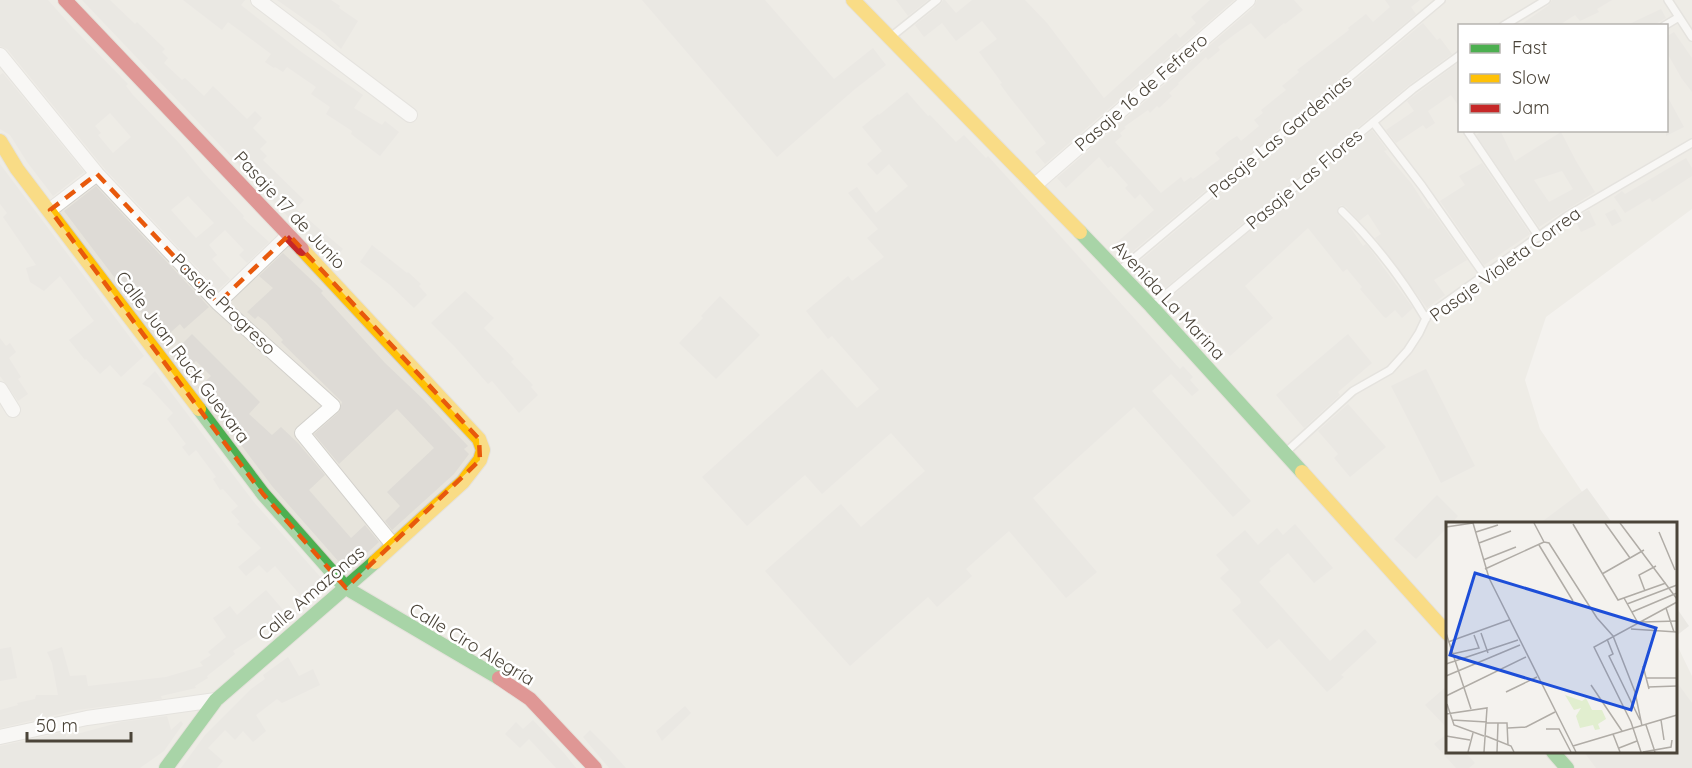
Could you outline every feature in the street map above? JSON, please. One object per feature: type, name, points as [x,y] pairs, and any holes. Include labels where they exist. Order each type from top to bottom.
[{"type":"street","name":"Pasaje 17 de Junio","points":[[64,0],[289,235],[479,439],[483,450]]},
{"type":"street","points":[[258,0],[410,115]]},
{"type":"street","name":"Avenida La Marina","points":[[853,0],[1151,306],[1446,632]]},
{"type":"street","name":"Pasaje 16 de Fefrero","points":[[1035,185],[1248,0]]},
{"type":"street","name":"Pasaje Progreso","points":[[0,55],[97,174],[218,303],[333,406],[302,433],[393,544]]},
{"type":"street","name":"Calle Juan Ruck Guevara","points":[[0,141],[17,169],[263,494],[346,588]]},
{"type":"street","points":[[50,210],[97,174]]},
{"type":"street","points":[[218,303],[289,235]]},
{"type":"street","points":[[0,389],[13,410]]},
{"type":"street","name":"Calle Amazonas","points":[[166,768],[216,700],[346,588],[463,482],[480,460],[483,450]]},
{"type":"street","name":"Calle Ciro Alegría","points":[[346,588],[530,699],[595,768]]},
{"type":"street","points":[[0,738],[87,718],[216,700]]},
{"type":"street","points":[[1554,753],[1567,768]]},
{"type":"lane","points":[[890,38],[937,0]]},
{"type":"lane","name":"Pasaje Las Gardenias","points":[[1118,272],[1441,0]]},
{"type":"lane","points":[[1506,24],[1546,0]]},
{"type":"lane","points":[[1668,0],[1692,36]]},
{"type":"lane","points":[[1667,24],[1679,17]]},
{"type":"lane","name":"Pasaje Las Flores","points":[[1151,306],[1373,123],[1458,57]]},
{"type":"lane","points":[[1373,123],[1422,186],[1485,276]]},
{"type":"lane","points":[[1471,132],[1539,237]]},
{"type":"lane","name":"Pasaje Violeta Correa","points":[[1285,454],[1304,433],[1353,391],[1390,370],[1408,350],[1427,316],[1568,216],[1692,143]]},
{"type":"lane","points":[[1342,211],[1364,232],[1412,296],[1426,320]]},
{"type":"highlighted area","points":[[97,174],[218,303],[289,235],[479,439],[480,460],[346,588],[263,494],[50,210]]},
{"type":"shaded area","points":[[0,0],[1692,0],[1692,209],[1546,317],[1525,380],[1540,429],[1602,522],[1446,522],[1446,753],[1677,753],[1677,645],[1692,676],[1692,768],[0,768]]},
{"type":"building","points":[[0,0],[48,0],[128,84],[126,86],[133,95],[180,144],[244,216],[243,218],[269,242],[247,263],[239,255],[244,250],[225,230],[209,245],[217,255],[212,259],[230,279],[218,290],[104,168],[7,49],[0,46]],"holes":[[[110,113],[131,137],[113,153],[98,135],[101,133],[95,126]],[[188,196],[214,223],[196,238],[171,210]]]},
{"type":"building","points":[[82,0],[110,0],[165,49],[162,52],[168,58],[164,63],[182,80],[185,78],[204,96],[213,86],[247,119],[255,111],[262,118],[253,128],[267,142],[260,149],[267,156],[263,160],[304,200],[296,209],[343,249],[331,262]]},
{"type":"building","points":[[183,0],[245,0],[241,5],[300,51],[363,95],[354,108],[382,125],[385,121],[399,132],[380,156],[351,134],[352,131],[326,114],[330,107],[311,94],[316,87],[287,67],[283,72],[274,68],[265,62],[271,54],[228,22],[222,30]]},
{"type":"building","points":[[277,0],[331,0],[358,21],[341,49],[324,33]]},
{"type":"building","points":[[642,0],[765,0],[834,79],[873,48],[886,65],[777,157]]},
{"type":"building","points":[[896,0],[928,0],[908,16]]},
{"type":"building","points":[[943,0],[956,13],[972,0],[1025,0],[1047,23],[1104,98],[1176,33],[1180,38],[1196,23],[1191,17],[1210,0],[1234,0],[1045,164],[1035,152],[1046,143],[1008,95],[979,52],[997,39],[982,21],[956,41],[942,23],[924,37],[915,25]]},
{"type":"building","points":[[1257,0],[1294,0],[1303,10],[1265,39],[1251,23],[1235,34],[1218,47],[1220,50],[1208,60],[1206,57],[1178,83],[1169,93],[1172,96],[1159,108],[1157,106],[1150,113],[1148,110],[1124,127],[1126,128],[1120,133],[1122,136],[1115,142],[1161,193],[1181,177],[1184,182],[1191,177],[1193,179],[1220,159],[1215,153],[1229,141],[1237,136],[1241,141],[1259,126],[1254,120],[1263,113],[1261,110],[1286,90],[1282,86],[1299,72],[1297,70],[1366,14],[1373,22],[1390,7],[1385,0],[1420,0],[1411,7],[1416,14],[1126,257],[1115,244],[1154,210],[1140,194],[1135,199],[1125,188],[1128,185],[1111,166],[1108,168],[1099,157],[1066,188],[1057,178],[1254,7]]},
{"type":"building","points":[[1552,0],[1612,0],[1597,9],[1599,12],[1580,21],[1575,15],[1561,24],[1522,24],[1549,5]]},
{"type":"building","points":[[1661,9],[1666,18],[1655,24],[1629,24]]},
{"type":"building","points":[[1423,23],[1437,40],[1440,38],[1452,54],[1409,85],[1159,293],[1134,266]]},
{"type":"building","points":[[1674,32],[1692,58],[1692,92],[1668,54],[1668,36]]},
{"type":"building","points":[[1458,63],[1458,105],[1451,95],[1428,111],[1435,123],[1426,129],[1423,125],[1396,143],[1386,130],[1414,111],[1407,101]]},
{"type":"building","points":[[3,73],[84,172],[53,196],[10,135],[0,129],[0,75]]},
{"type":"building","points":[[907,92],[956,142],[964,135],[986,158],[988,156],[1180,369],[1183,366],[1193,377],[1190,380],[1199,390],[1192,396],[1171,374],[1152,391],[1251,501],[1233,517],[1134,407],[1033,498],[1097,572],[1066,598],[1009,531],[966,569],[972,576],[937,607],[928,597],[850,666],[765,571],[841,504],[861,527],[925,471],[891,433],[822,494],[805,475],[747,526],[702,477],[822,369],[857,408],[879,389],[832,336],[828,339],[806,311],[848,276],[852,281],[884,257],[867,238],[878,229],[848,193],[857,187],[876,213],[908,186],[889,164],[877,175],[867,164],[882,151],[862,127]]},
{"type":"building","points":[[1668,98],[1684,127],[1666,136],[1668,132]]},
{"type":"building","points":[[1372,130],[1387,150],[1384,151],[1411,183],[1467,260],[1434,280],[1445,295],[1427,308],[1375,238],[1381,234],[1368,214],[1359,221],[1346,207],[1341,205],[1337,209],[1338,214],[1363,246],[1366,244],[1413,308],[1402,318],[1395,310],[1386,318],[1384,317],[1360,289],[1362,287],[1347,269],[1343,272],[1308,228],[1245,286],[1273,318],[1230,356],[1200,323],[1190,331],[1166,301]]},
{"type":"building","points":[[1481,132],[1501,132],[1515,161],[1561,132],[1595,192],[1539,227],[1476,135]],"holes":[[[1562,171],[1573,189],[1549,202],[1534,180]]]},
{"type":"building","points":[[1686,158],[1692,168],[1692,176],[1652,202],[1650,198],[1625,213],[1614,197],[1622,191],[1625,194]]},
{"type":"building","points":[[1482,163],[1530,234],[1484,265],[1440,201],[1465,185],[1459,176]]},
{"type":"building","points":[[0,164],[144,356],[121,377],[110,365],[100,374],[69,340],[94,321],[60,276],[44,291],[30,282],[26,268],[36,265],[3,217],[7,213],[0,204]]},
{"type":"building","points":[[96,186],[209,307],[184,329],[180,324],[162,340],[64,211]]},
{"type":"building","points":[[1615,209],[1622,221],[1612,226],[1605,214]]},
{"type":"building","points":[[1589,210],[1596,225],[1581,232],[1574,218]]},
{"type":"building","points":[[372,245],[421,284],[419,286],[427,295],[414,308],[390,285],[360,262]]},
{"type":"building","points":[[283,253],[323,291],[321,293],[385,363],[468,446],[464,449],[469,454],[454,474],[392,530],[385,521],[400,506],[387,492],[434,448],[397,409],[339,464],[314,434],[339,412],[342,402],[281,342],[283,340],[266,322],[258,316],[255,319],[247,312],[273,288],[259,276]]},
{"type":"building","points":[[465,291],[494,318],[484,328],[514,359],[511,362],[533,385],[531,387],[538,395],[519,413],[492,381],[488,384],[431,323]]},
{"type":"building","points":[[720,296],[760,335],[716,379],[679,343]]},
{"type":"building","points":[[192,334],[260,402],[249,414],[272,435],[281,427],[325,475],[309,490],[351,538],[365,525],[379,542],[347,571],[272,486],[198,388],[211,376],[196,361],[194,363],[187,356],[179,364],[172,354]]},
{"type":"building","points":[[1348,334],[1372,363],[1338,392],[1340,395],[1304,428],[1276,395]]},
{"type":"building","points":[[0,338],[6,346],[10,343],[16,352],[9,358],[21,377],[18,379],[28,394],[18,401],[0,376]]},
{"type":"building","points":[[1426,369],[1475,466],[1441,483],[1391,386]]},
{"type":"building","points":[[155,371],[253,501],[323,580],[302,597],[275,566],[267,573],[259,565],[246,576],[238,567],[261,548],[237,524],[240,522],[231,512],[238,506],[223,489],[220,490],[213,479],[216,477],[196,450],[189,456],[182,447],[186,444],[167,419],[173,413],[150,388],[142,384]]},
{"type":"building","points":[[1348,404],[1386,447],[1350,477],[1334,458],[1338,454],[1318,431]]},
{"type":"building","points":[[1587,488],[1612,522],[1542,522]]},
{"type":"building","points":[[1437,495],[1458,516],[1453,522],[1446,522],[1446,529],[1416,559],[1394,539]]},
{"type":"building","points":[[1295,524],[1333,568],[1314,583],[1288,553],[1269,569],[1271,571],[1259,582],[1330,661],[1365,629],[1377,642],[1341,675],[1344,677],[1327,692],[1279,639],[1267,649],[1232,610],[1241,603],[1240,599],[1220,578],[1229,570],[1216,555],[1245,530],[1258,545],[1277,528],[1283,535]]},
{"type":"building","points":[[266,590],[284,611],[256,636],[233,651],[235,654],[207,676],[208,678],[195,686],[196,688],[161,696],[162,699],[77,710],[0,728],[0,710],[35,699],[36,695],[58,695],[52,663],[47,652],[62,647],[70,676],[86,675],[88,686],[166,677],[203,666],[200,662],[211,655],[208,652],[226,637],[213,618],[230,606],[237,615]]},
{"type":"building","points":[[1677,608],[1689,626],[1677,635]]},
{"type":"building","points":[[11,647],[17,678],[0,681],[0,649]]},
{"type":"building","points":[[288,657],[299,676],[313,669],[320,685],[282,703],[277,699],[256,715],[266,731],[253,742],[243,731],[235,740],[225,730],[208,748],[223,761],[217,768],[181,768],[205,735],[251,689],[265,679],[263,675]]},
{"type":"building","points":[[1677,682],[1692,703],[1692,768],[1596,768],[1585,753],[1677,753]]},
{"type":"building","points":[[1446,687],[1446,727],[1425,705]]},
{"type":"building","points":[[685,706],[691,713],[662,741],[656,731]]},
{"type":"building","points":[[167,716],[171,730],[181,721],[183,724],[164,751],[140,768],[0,768],[0,746],[66,732],[66,737],[121,722]]},
{"type":"building","points":[[533,720],[576,768],[556,768],[529,739],[520,748],[505,734],[516,722],[523,729]]},
{"type":"building","points":[[590,730],[626,768],[609,768],[583,737]]},
{"type":"building","points":[[1446,735],[1446,753],[1466,753],[1475,763],[1469,768],[1456,768],[1434,744]]},
{"type":"traffic: fast","points":[[1080,232],[1151,306],[1302,472]]},
{"type":"traffic: fast","points":[[199,409],[263,494],[346,588],[499,678]]},
{"type":"traffic: fast","points":[[166,768],[216,700],[375,562]]},
{"type":"traffic: fast","points":[[1554,753],[1567,768]]},
{"type":"traffic: slow","points":[[853,0],[1080,232]]},
{"type":"traffic: slow","points":[[0,141],[17,169],[199,409]]},
{"type":"traffic: slow","points":[[302,249],[479,439],[483,450],[480,460],[463,482],[375,562]]},
{"type":"traffic: slow","points":[[1302,472],[1446,632]]},
{"type":"traffic: jam","points":[[65,0],[302,249]]},
{"type":"traffic: jam","points":[[499,678],[530,699],[595,768]]}]
